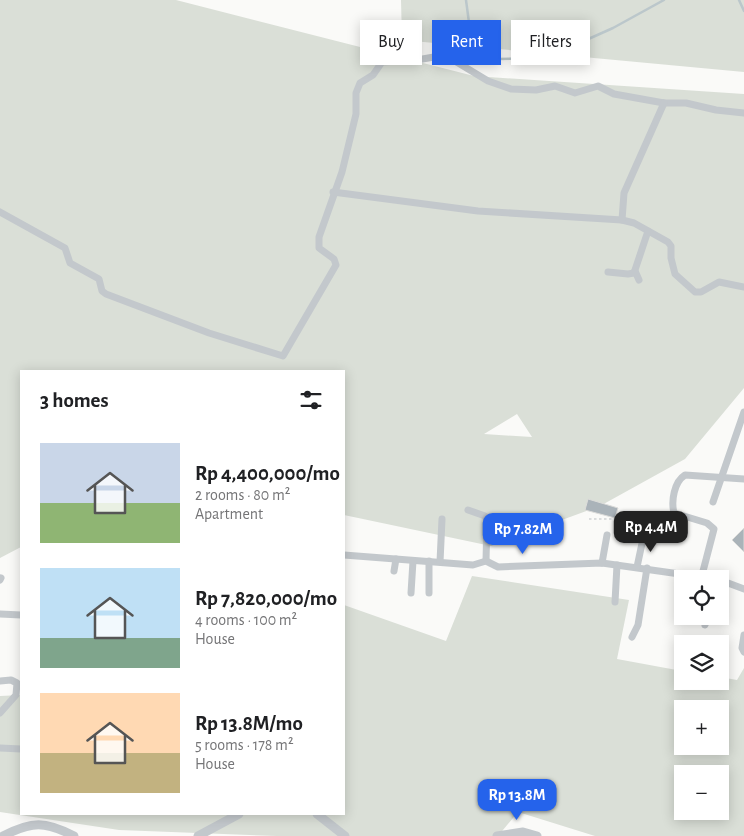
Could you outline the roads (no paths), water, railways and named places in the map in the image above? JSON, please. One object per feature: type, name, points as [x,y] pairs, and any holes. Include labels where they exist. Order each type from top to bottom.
[{"type":"street","points":[[0,212],[65,248],[70,263],[99,279],[102,291],[106,294],[209,333],[282,356],[287,353],[336,265],[336,260],[322,251],[318,245],[333,192],[342,172],[356,114],[355,95],[358,86],[363,80],[373,76],[382,62],[445,55],[488,82],[503,87],[536,90],[555,86],[575,93],[598,86],[614,94],[664,103],[686,103],[716,110],[744,113]]},
{"type":"street","points":[[622,220],[624,193],[664,103]]},
{"type":"street","points":[[333,192],[488,212],[622,220],[668,242],[675,274],[695,292],[701,292],[719,282],[744,287]]},
{"type":"street","points":[[608,272],[631,274],[635,271],[648,231]]},
{"type":"street","points":[[635,271],[639,280]]},
{"type":"street","points":[[713,502],[744,412]]},
{"type":"street","points":[[704,570],[714,529],[707,523],[674,513],[674,494],[680,478],[689,474],[744,479]]},
{"type":"street","points":[[468,510],[483,515],[487,519],[486,561]]},
{"type":"street","points":[[440,562],[442,519]]},
{"type":"street","points":[[637,567],[644,534]]},
{"type":"street","points":[[602,563],[607,535]]},
{"type":"street","points":[[345,555],[473,565],[486,561],[498,568],[602,563],[674,572]]},
{"type":"street","points":[[394,571],[396,560]]},
{"type":"street","points":[[411,593],[413,561]]},
{"type":"street","points":[[429,561],[429,593]]},
{"type":"street","points":[[615,602],[617,565]]},
{"type":"street","points":[[632,637],[638,626],[647,568]]},
{"type":"street","points":[[729,583],[744,589]]},
{"type":"street","points":[[0,614],[20,615]]},
{"type":"street","points":[[744,635],[742,648],[744,652]]},
{"type":"street","points":[[0,681],[11,680],[17,683],[16,695],[0,713]]},
{"type":"street","points":[[0,748],[20,748]]},
{"type":"street","points":[[198,836],[237,815]]},
{"type":"street","points":[[318,815],[346,836]]},
{"type":"street","points":[[3,836],[26,826],[44,824],[56,826],[74,836]]},
{"type":"street","points":[[498,836],[523,832],[537,836]]},
{"type":"waterway","points":[[466,0],[470,30],[498,59],[546,58],[613,28],[664,0]]},
{"type":"waterway","points":[[739,0],[744,11]]}]
